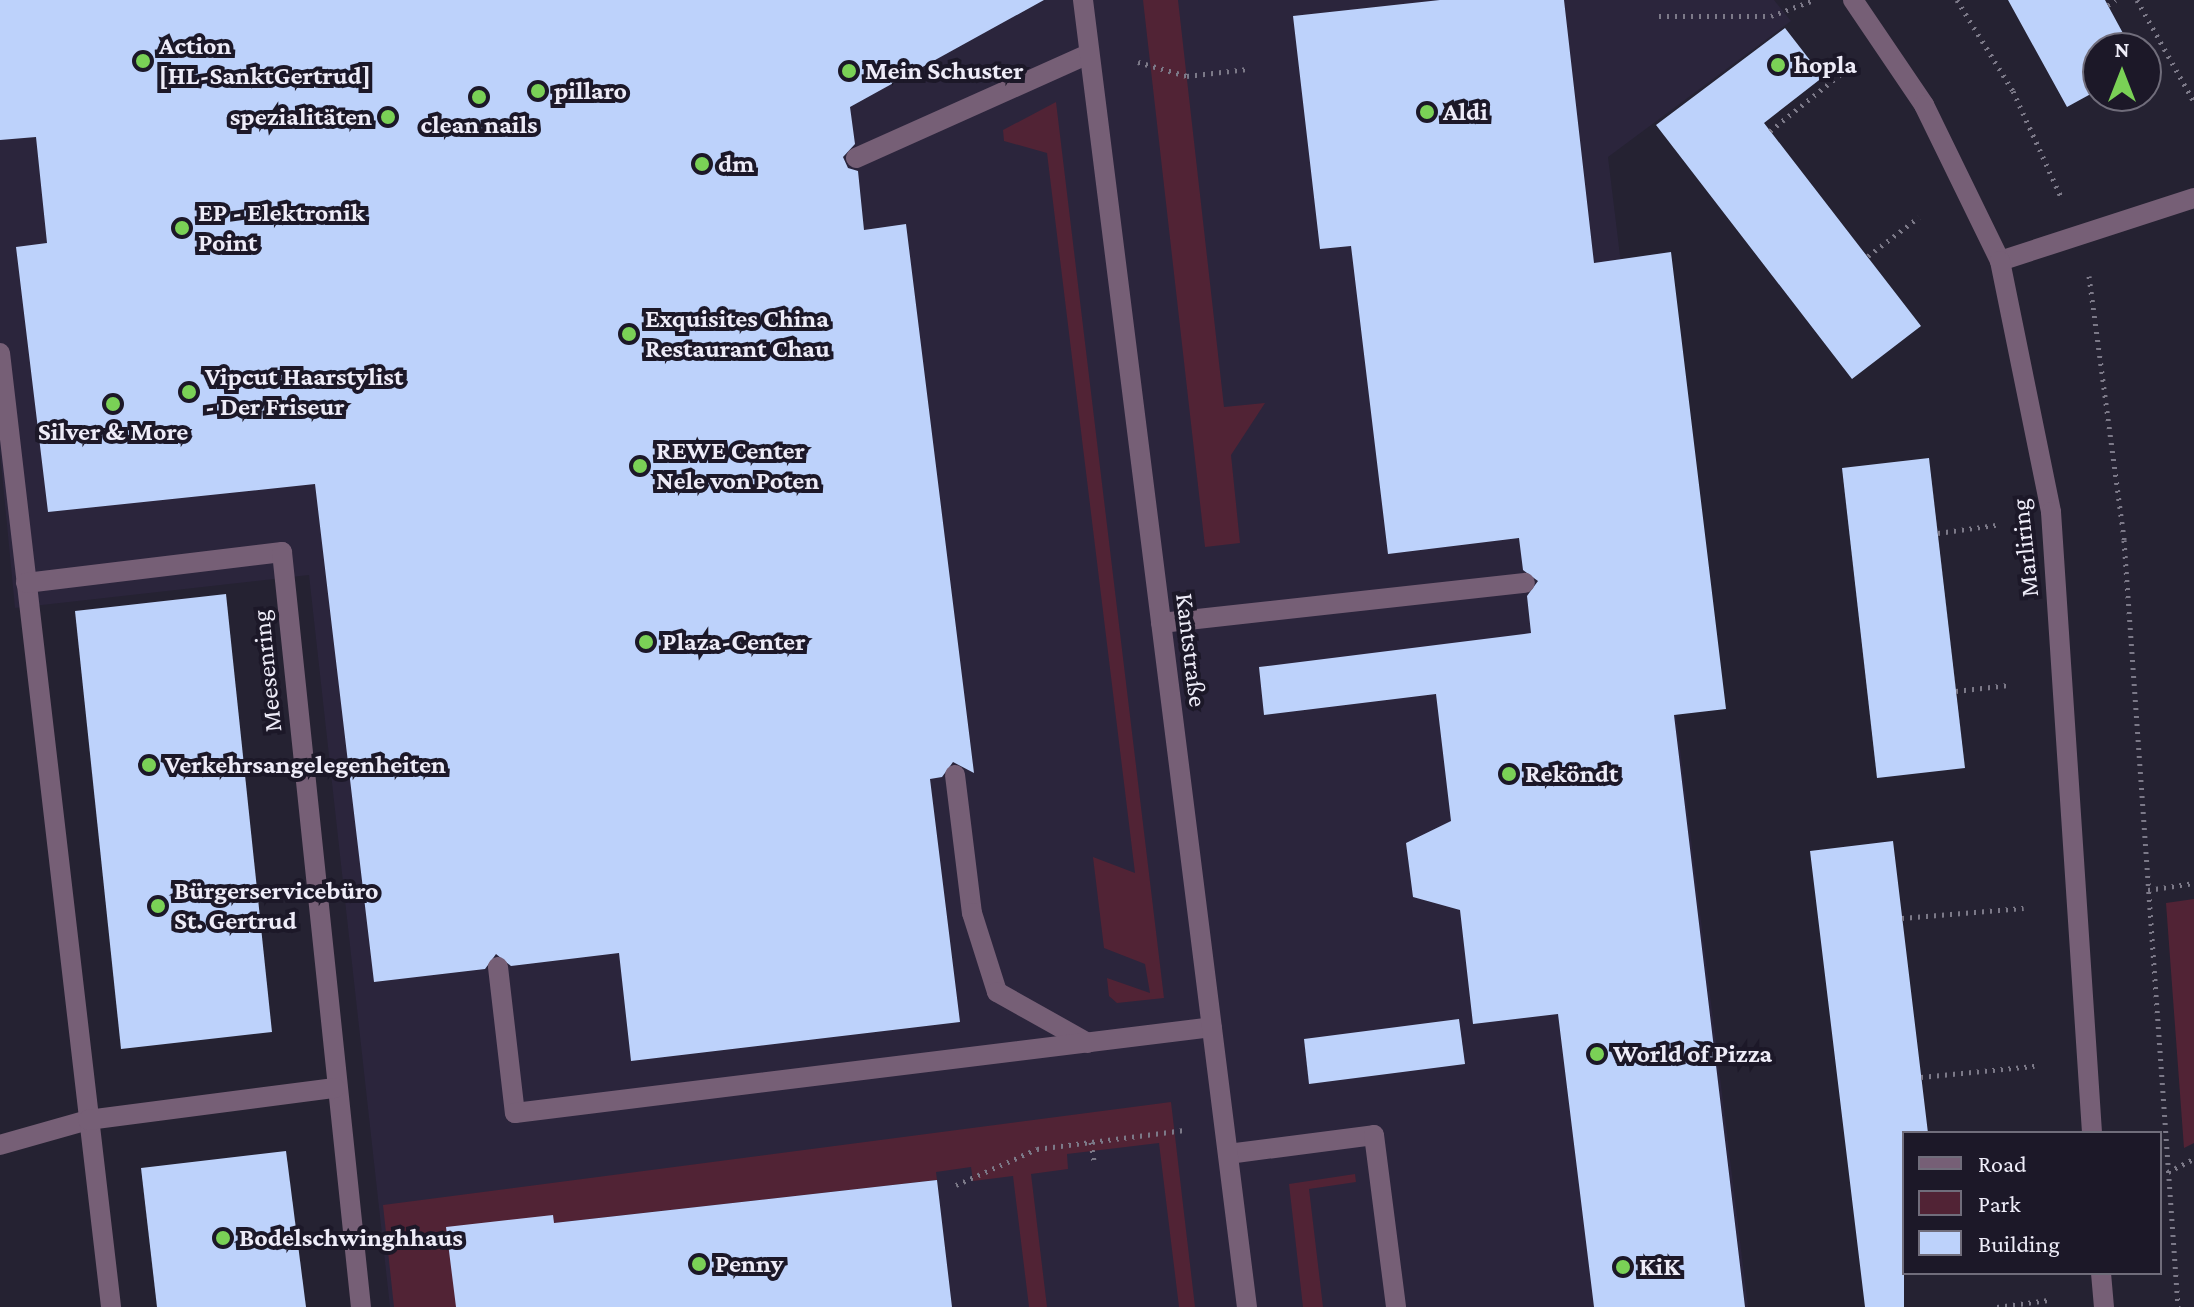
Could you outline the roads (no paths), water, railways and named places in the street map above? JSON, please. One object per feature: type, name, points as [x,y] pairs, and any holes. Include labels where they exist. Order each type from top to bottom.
[{"type":"street","name":"Kantstraße","points":[[1083,0],[1247,1307]]},
{"type":"street","name":"Marliring","points":[[1853,0],[1924,105],[2000,261],[2051,512],[2092,1131]]},
{"type":"street","points":[[856,158],[1089,54]]},
{"type":"street","points":[[2000,261],[2194,198]]},
{"type":"street","points":[[0,353],[111,1307]]},
{"type":"street","name":"Meesenring","points":[[26,583],[282,552],[335,1088],[361,1307]]},
{"type":"street","points":[[1161,623],[1525,583]]},
{"type":"street","points":[[955,775],[972,913],[997,992],[1088,1043]]},
{"type":"street","points":[[498,967],[515,1113],[1212,1027]]},
{"type":"street","points":[[0,1145],[88,1120],[335,1088]]},
{"type":"street","points":[[1228,1154],[1374,1135],[1396,1307]]},
{"type":"street","points":[[2101,1275],[2104,1307]]},
{"type":"place","name":"Action [HL-SanktGertrud]","points":[[143,61]]},
{"type":"place","name":"hopla","points":[[1778,65]]},
{"type":"place","name":"Mein Schuster","points":[[849,71]]},
{"type":"place","name":"pillaro","points":[[538,91]]},
{"type":"place","name":"clean nails","points":[[479,97]]},
{"type":"place","name":"Aldi","points":[[1427,112]]},
{"type":"place","name":"spezialitäten","points":[[388,117]]},
{"type":"place","name":"dm","points":[[702,164]]},
{"type":"place","name":"EP - Elektronik Point","points":[[182,228]]},
{"type":"place","name":"Exquisites China Restaurant Chau","points":[[629,334]]},
{"type":"place","name":"Vipcut Haarstylist - Der Friseur","points":[[189,392]]},
{"type":"place","name":"Silver & More","points":[[113,404]]},
{"type":"place","name":"REWE Center Nele von Poten","points":[[640,466]]},
{"type":"place","name":"Plaza-Center","points":[[646,642]]},
{"type":"place","name":"Verkehrsangelegenheiten","points":[[149,765]]},
{"type":"place","name":"Reköndt","points":[[1509,774]]},
{"type":"place","name":"Bürgerservicebüro St. Gertrud","points":[[158,906]]},
{"type":"place","name":"World of Pizza","points":[[1597,1054]]},
{"type":"place","name":"Bodelschwinghhaus","points":[[223,1238]]},
{"type":"place","name":"Penny","points":[[699,1264]]},
{"type":"place","name":"KiK","points":[[1623,1267]]}]
